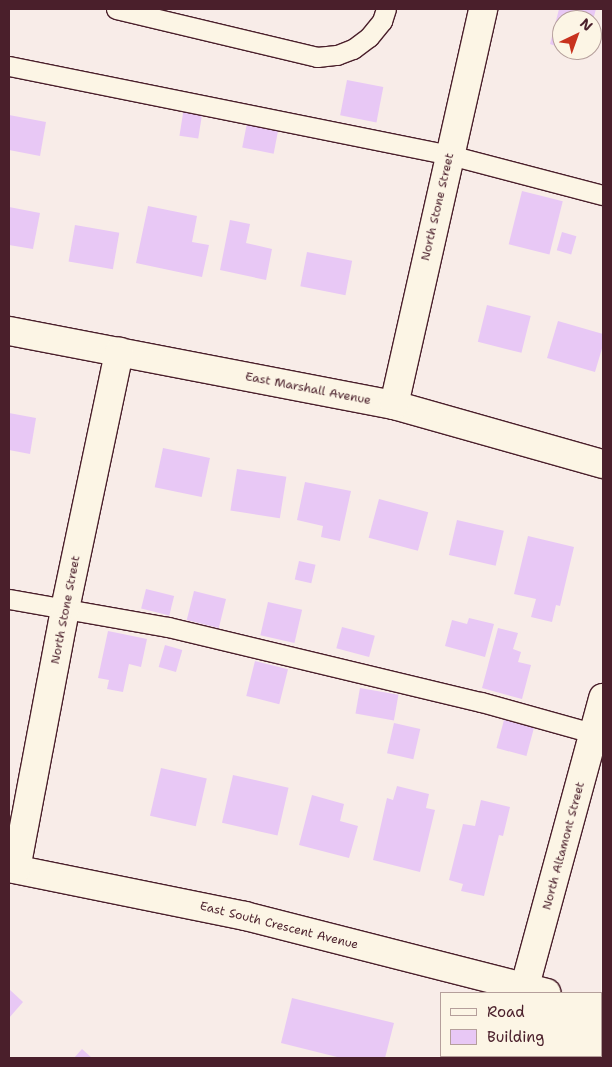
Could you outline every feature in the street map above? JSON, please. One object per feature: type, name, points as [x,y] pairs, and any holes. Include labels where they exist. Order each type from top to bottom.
[{"type":"street","name":"North Stone Street","points":[[394,405],[483,9]]},
{"type":"street","name":"East Marshall Avenue","points":[[9,331],[394,405],[603,464]]},
{"type":"street","name":"North Stone Street","points":[[12,868],[119,352]]},
{"type":"street","name":"North Altamont Street","points":[[531,991],[598,735],[603,698]]},
{"type":"street","name":"East South Crescent Avenue","points":[[12,868],[246,916],[531,991]]},
{"type":"lane","points":[[116,9],[317,57],[337,55],[353,49],[369,37],[382,20],[386,9]]},
{"type":"lane","points":[[9,66],[450,155],[603,195]]},
{"type":"lane","points":[[9,599],[168,627],[480,702],[598,735]]},
{"type":"building","points":[[559,9],[596,9],[596,10]]},
{"type":"building","points":[[347,80],[383,87],[376,122],[340,115]]},
{"type":"building","points":[[184,107],[203,110],[198,139],[179,136]]},
{"type":"building","points":[[9,115],[46,122],[40,156],[9,150]]},
{"type":"building","points":[[247,123],[278,129],[274,154],[242,148]]},
{"type":"building","points":[[522,191],[563,201],[549,255],[509,244]]},
{"type":"building","points":[[148,206],[197,216],[192,242],[209,245],[202,277],[136,263]]},
{"type":"building","points":[[9,207],[40,213],[33,249],[9,245]]},
{"type":"building","points":[[230,220],[250,224],[246,243],[272,249],[266,280],[220,270]]},
{"type":"building","points":[[75,225],[119,233],[113,269],[69,261]]},
{"type":"building","points":[[562,232],[576,236],[571,254],[557,250]]},
{"type":"building","points":[[307,252],[352,261],[345,295],[300,286]]},
{"type":"building","points":[[487,305],[531,316],[521,353],[478,342]]},
{"type":"building","points":[[558,321],[603,334],[603,345],[595,372],[547,358]]},
{"type":"building","points":[[9,413],[36,418],[30,454],[9,450]]},
{"type":"building","points":[[163,448],[210,458],[202,497],[155,487]]},
{"type":"building","points":[[237,469],[286,477],[280,518],[230,510]]},
{"type":"building","points":[[305,482],[351,491],[340,541],[321,537],[323,526],[297,520]]},
{"type":"building","points":[[379,499],[428,512],[418,551],[369,538]]},
{"type":"building","points":[[457,520],[504,531],[496,566],[449,555]]},
{"type":"building","points":[[528,536],[574,547],[560,606],[556,605],[552,622],[531,617],[536,599],[514,594]]},
{"type":"building","points":[[299,561],[316,565],[311,583],[295,580]]},
{"type":"building","points":[[146,589],[174,596],[169,615],[141,608]]},
{"type":"building","points":[[194,591],[226,599],[219,628],[187,620]]},
{"type":"building","points":[[268,602],[302,610],[294,643],[260,635]]},
{"type":"building","points":[[469,618],[494,624],[485,657],[445,646],[452,620],[467,624]]},
{"type":"building","points":[[342,627],[375,636],[369,657],[336,648]]},
{"type":"building","points":[[498,628],[518,633],[513,649],[521,652],[518,662],[531,665],[522,699],[482,688]]},
{"type":"building","points":[[108,631],[147,639],[141,667],[129,664],[123,692],[107,689],[109,680],[98,678]]},
{"type":"building","points":[[165,645],[182,650],[176,672],[159,667]]},
{"type":"building","points":[[255,661],[288,669],[279,704],[246,696]]},
{"type":"building","points":[[360,688],[398,695],[394,720],[355,714]]},
{"type":"building","points":[[504,720],[534,728],[526,756],[496,748]]},
{"type":"building","points":[[394,723],[420,729],[413,759],[387,753]]},
{"type":"building","points":[[161,768],[207,779],[196,826],[150,816]]},
{"type":"building","points":[[233,775],[289,788],[278,836],[222,823]]},
{"type":"building","points":[[397,786],[429,794],[426,808],[435,810],[420,872],[373,860],[387,798],[393,800]]},
{"type":"building","points":[[312,795],[344,804],[340,821],[358,826],[349,858],[299,845]]},
{"type":"building","points":[[481,800],[510,807],[503,836],[499,835],[484,896],[461,891],[463,884],[449,880],[463,824],[475,826]]},
{"type":"building","points":[[9,989],[23,1002],[9,1018]]},
{"type":"building","points":[[292,998],[394,1023],[385,1058],[341,1058],[281,1043]]},
{"type":"building","points":[[82,1049],[92,1058],[74,1058]]}]
